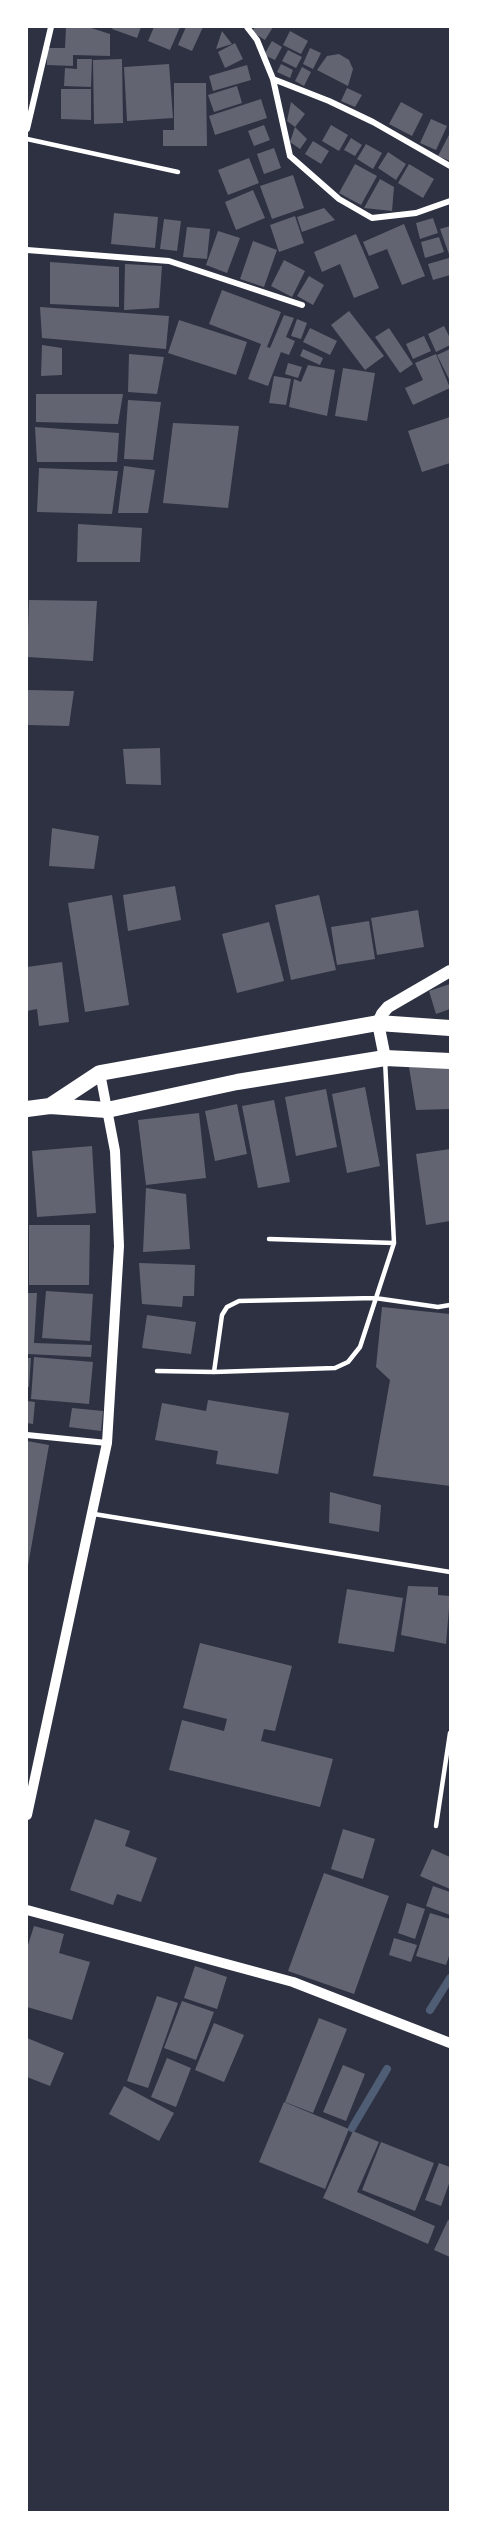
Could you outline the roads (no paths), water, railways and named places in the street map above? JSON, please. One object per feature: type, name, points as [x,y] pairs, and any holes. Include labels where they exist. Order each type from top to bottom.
[{"type":"highway","points":[[50,1106],[100,1073],[378,1023],[450,1028]]},
{"type":"highway","points":[[27,1109],[50,1106],[108,1110],[237,1082],[385,1058],[450,1061]]},
{"type":"main road","points":[[385,1058],[378,1023],[388,1007],[450,971]]},
{"type":"street","points":[[27,129],[51,27]]},
{"type":"street","points":[[247,27],[257,40],[273,79],[290,156],[339,199],[372,218],[416,213],[450,201]]},
{"type":"street","points":[[273,79],[355,113],[450,166]]},
{"type":"street","points":[[27,250],[169,261],[302,305]]},
{"type":"street","points":[[27,1815],[94,1514],[107,1443],[119,1246],[115,1151],[100,1073]]},
{"type":"street","points":[[27,1435],[107,1443]]},
{"type":"street","points":[[27,1910],[293,1982],[450,2043]]},
{"type":"lane","points":[[27,139],[178,172]]},
{"type":"lane","points":[[157,1371],[214,1372],[336,1368],[348,1362],[360,1347],[394,1243],[385,1058]]},
{"type":"lane","points":[[269,1239],[394,1243]]},
{"type":"lane","points":[[214,1372],[222,1315],[227,1307],[238,1300],[375,1298],[438,1307],[450,1305]]},
{"type":"lane","points":[[94,1514],[450,1572]]},
{"type":"lane","points":[[436,1826],[450,1733]]},
{"type":"waterway","points":[[430,2010],[450,1978]]},
{"type":"waterway","points":[[352,2128],[387,2069]]}]
